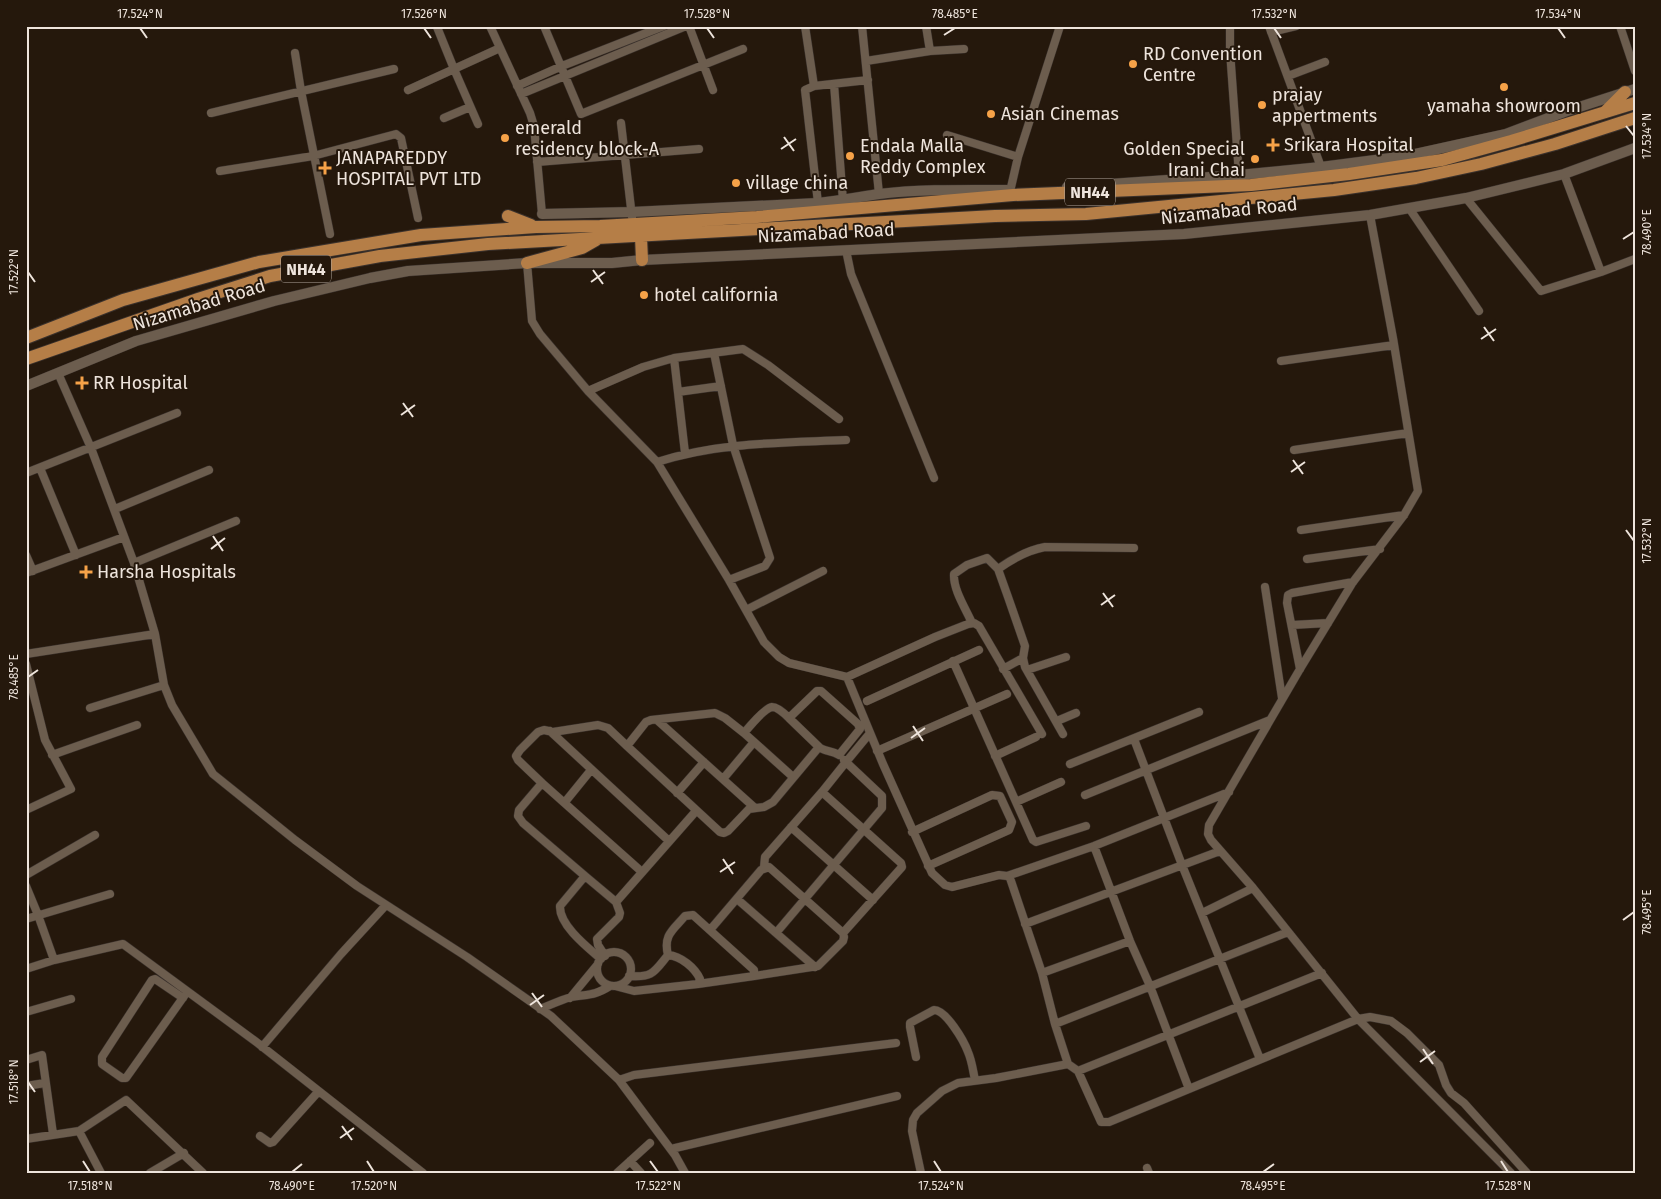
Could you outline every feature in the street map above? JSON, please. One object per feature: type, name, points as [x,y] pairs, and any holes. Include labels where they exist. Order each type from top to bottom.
[{"type":"highway","points":[[1603,113],[1630,90]]},
{"type":"highway","name":"Nizamabad Road","points":[[26,338],[123,300],[259,262],[421,235],[632,218],[757,216],[1010,193],[1251,185],[1374,170],[1407,160],[1442,160],[1635,103]]},
{"type":"highway","name":"Nizamabad Road","points":[[26,359],[270,276],[380,256],[488,244],[994,216],[1086,214],[1334,190],[1416,178],[1481,164],[1556,144],[1635,118]]},
{"type":"highway","points":[[1374,170],[1376,184]]},
{"type":"highway","points":[[508,216],[536,227]]},
{"type":"highway","points":[[641,237],[642,260]]},
{"type":"highway","points":[[526,263],[582,248],[598,238]]},
{"type":"main road","name":"Nizamabad Road","points":[[542,214],[632,218],[843,201],[879,194],[925,190],[1010,193],[1407,160],[1506,134],[1630,90]]},
{"type":"main road","name":"Nizamabad Road","points":[[26,386],[136,341],[325,288],[408,271],[526,263],[612,263],[1184,234],[1370,215],[1466,198],[1564,174],[1635,148]]},
{"type":"street","points":[[490,26],[534,126],[542,214]]},
{"type":"street","points":[[545,26],[581,114],[743,49]]},
{"type":"street","points":[[517,86],[562,66],[664,26]]},
{"type":"street","points":[[521,94],[688,26],[713,90]]},
{"type":"street","points":[[805,26],[814,86]]},
{"type":"street","points":[[862,26],[879,194]]},
{"type":"street","points":[[926,26],[930,51]]},
{"type":"street","points":[[1010,193],[1018,157],[1060,26]]},
{"type":"street","points":[[1230,26],[1230,51],[1239,175]]},
{"type":"street","points":[[1296,26],[1270,29],[1321,168]]},
{"type":"street","points":[[1620,26],[1635,71]]},
{"type":"street","points":[[437,27],[478,124]]},
{"type":"street","points":[[624,42],[627,50]]},
{"type":"street","points":[[408,90],[500,48]]},
{"type":"street","points":[[866,61],[930,51],[964,49]]},
{"type":"street","points":[[295,53],[313,156],[330,234]]},
{"type":"street","points":[[1288,76],[1325,62]]},
{"type":"street","points":[[211,113],[394,69]]},
{"type":"street","points":[[818,203],[804,92],[806,88],[814,86],[868,80]]},
{"type":"street","points":[[834,84],[843,201]]},
{"type":"street","points":[[444,118],[470,107]]},
{"type":"street","points":[[621,123],[632,218]]},
{"type":"street","points":[[220,171],[313,156],[396,134],[401,138],[418,218]]},
{"type":"street","points":[[947,135],[1018,157]]},
{"type":"street","points":[[537,162],[699,150]]},
{"type":"street","points":[[1564,174],[1601,272]]},
{"type":"street","points":[[1466,198],[1541,291],[1635,259]]},
{"type":"street","points":[[1409,208],[1479,311]]},
{"type":"street","points":[[1370,215],[1418,482],[1418,491],[1380,549],[1353,582],[1282,698],[1209,825],[1208,830],[1211,840],[1253,888],[1358,1019],[1511,1173]]},
{"type":"street","points":[[846,250],[851,274],[934,478]]},
{"type":"street","points":[[526,263],[532,321],[540,334],[588,391],[657,462],[729,580],[764,642],[779,657],[789,663],[847,677],[935,636],[972,623]]},
{"type":"street","points":[[1280,361],[1394,345]]},
{"type":"street","points":[[588,391],[643,368],[674,358],[743,349],[768,365],[839,419]]},
{"type":"street","points":[[714,353],[733,445],[770,558],[765,566],[729,580]]},
{"type":"street","points":[[674,358],[685,453]]},
{"type":"street","points":[[58,374],[91,448],[134,563],[155,634],[164,685],[172,705],[213,774],[294,840],[357,886],[467,957],[551,1016],[619,1080],[670,1149],[684,1172]]},
{"type":"street","points":[[678,392],[721,386]]},
{"type":"street","points":[[26,474],[176,413]]},
{"type":"street","points":[[1294,450],[1408,433]]},
{"type":"street","points":[[657,462],[685,453],[733,445],[846,440]]},
{"type":"street","points":[[40,468],[76,555]]},
{"type":"street","points":[[115,509],[210,470]]},
{"type":"street","points":[[1301,530],[1404,515]]},
{"type":"street","points":[[134,563],[236,521]]},
{"type":"street","points":[[26,555],[29,572],[124,537]]},
{"type":"street","points":[[998,569],[1023,554],[1045,547],[1134,548]]},
{"type":"street","points":[[1307,559],[1380,549]]},
{"type":"street","points":[[995,756],[1039,736],[979,626],[972,623],[957,590],[954,574],[957,570],[983,558],[987,558],[998,569],[1025,646],[1024,665],[1064,734]]},
{"type":"street","points":[[746,610],[823,571]]},
{"type":"street","points":[[1300,668],[1287,600],[1288,595],[1353,582]]},
{"type":"street","points":[[1265,587],[1282,698]]},
{"type":"street","points":[[1292,625],[1328,623]]},
{"type":"street","points":[[26,654],[155,634]]},
{"type":"street","points":[[868,700],[953,660],[979,650]]},
{"type":"street","points":[[1027,670],[1066,657]]},
{"type":"street","points":[[1003,669],[1023,658]]},
{"type":"street","points":[[953,660],[1034,842],[1086,826]]},
{"type":"street","points":[[26,664],[40,722],[52,755],[71,789],[26,810]]},
{"type":"street","points":[[847,677],[878,752],[880,766],[928,866],[945,886],[952,887],[999,875],[1007,876],[1094,846],[1229,792]]},
{"type":"street","points":[[90,708],[164,685]]},
{"type":"street","points":[[789,718],[812,693],[822,691],[858,724],[860,729],[839,755]]},
{"type":"street","points":[[878,752],[1007,694]]},
{"type":"street","points":[[744,733],[766,709],[772,707],[778,709],[822,750],[832,750],[839,755],[882,796],[882,808],[776,933]]},
{"type":"street","points":[[1070,764],[1199,712]]},
{"type":"street","points":[[626,746],[646,722],[715,713],[725,718],[744,733],[793,777]]},
{"type":"street","points":[[1057,721],[1076,713]]},
{"type":"street","points":[[657,720],[755,808]]},
{"type":"street","points":[[1084,795],[1270,720]]},
{"type":"street","points":[[52,755],[137,725]]},
{"type":"street","points":[[642,872],[518,760],[516,756],[538,732],[598,725],[608,728],[696,811],[720,832],[724,833],[750,809],[764,807],[773,802],[819,747]]},
{"type":"street","points":[[550,731],[669,841]]},
{"type":"street","points":[[710,930],[764,867],[765,857],[870,734]]},
{"type":"street","points":[[1134,739],[1219,959],[1260,1058]]},
{"type":"street","points":[[723,779],[754,742]]},
{"type":"street","points":[[677,793],[704,762]]},
{"type":"street","points":[[564,802],[591,770]]},
{"type":"street","points":[[1016,802],[1061,782]]},
{"type":"street","points":[[542,783],[519,810],[518,816],[523,823],[616,902],[620,913],[619,917],[597,939],[602,959],[598,975],[605,984],[634,991],[754,976],[815,967],[822,964],[843,941],[843,933],[768,867],[764,867]]},
{"type":"street","points":[[822,792],[901,863],[902,867],[843,933]]},
{"type":"street","points":[[912,832],[992,795],[1000,796],[1012,822],[1010,830],[928,866]]},
{"type":"street","points":[[616,902],[696,811]]},
{"type":"street","points":[[791,827],[873,900]]},
{"type":"street","points":[[26,875],[96,835]]},
{"type":"street","points":[[1094,846],[1189,1089]]},
{"type":"street","points":[[1025,924],[1220,851]]},
{"type":"street","points":[[584,876],[560,906],[560,911],[562,917],[576,936],[602,959]]},
{"type":"street","points":[[1007,876],[1010,878],[1042,973],[1055,1024],[1068,1064],[1078,1071],[1101,1122],[1104,1123],[1189,1089],[1358,1019],[1370,1017],[1391,1021],[1407,1033],[1439,1065],[1451,1093],[1464,1103],[1526,1173]]},
{"type":"street","points":[[26,886],[54,960]]},
{"type":"street","points":[[1202,912],[1253,888]]},
{"type":"street","points":[[26,919],[110,894]]},
{"type":"street","points":[[737,899],[815,967]]},
{"type":"street","points":[[262,1047],[341,954],[386,905]]},
{"type":"street","points":[[629,976],[640,977],[652,974],[668,955],[667,937],[685,916],[693,915],[753,968],[754,976]]},
{"type":"street","points":[[1055,1024],[1288,932]]},
{"type":"street","points":[[1042,973],[1130,941]]},
{"type":"street","points":[[26,969],[54,960],[123,944],[185,995],[262,1047],[423,1173]]},
{"type":"street","points":[[540,1009],[570,998],[599,993],[625,982],[631,968],[626,958],[616,953],[602,959],[570,998]]},
{"type":"street","points":[[668,955],[674,955],[683,960],[699,977],[698,984]]},
{"type":"street","points":[[1078,1071],[1322,973]]},
{"type":"street","points":[[152,980],[185,995],[126,1078],[122,1078],[102,1064],[102,1057],[152,980]]},
{"type":"street","points":[[26,1012],[71,999]]},
{"type":"street","points":[[916,1057],[910,1023],[937,1010],[944,1015],[964,1041],[969,1053],[975,1080]]},
{"type":"street","points":[[619,1080],[634,1075],[896,1043]]},
{"type":"street","points":[[26,1060],[42,1055],[53,1134]]},
{"type":"street","points":[[922,1173],[912,1131],[913,1120],[942,1091],[958,1083],[1068,1064]]},
{"type":"street","points":[[26,1086],[45,1083]]},
{"type":"street","points":[[270,1143],[318,1092]]},
{"type":"street","points":[[670,1149],[897,1096]]},
{"type":"street","points":[[26,1139],[79,1131],[126,1100],[203,1173]]},
{"type":"street","points":[[79,1131],[101,1173]]},
{"type":"street","points":[[260,1136],[270,1143]]},
{"type":"street","points":[[270,1143],[270,1152]]},
{"type":"street","points":[[617,1173],[650,1143]]},
{"type":"street","points":[[150,1173],[184,1153]]},
{"type":"street","points":[[630,1160],[640,1173]]},
{"type":"place","name":"RD Convention Centre","points":[[1133,64]]},
{"type":"place","name":"yamaha showroom","points":[[1504,87]]},
{"type":"place","name":"prajay appertments","points":[[1262,105]]},
{"type":"place","name":"Asian Cinemas","points":[[991,114]]},
{"type":"place","name":"emerald residency block-A","points":[[505,138]]},
{"type":"place","name":"Srikara Hospital","points":[[1273,145]]},
{"type":"place","name":"Endala Malla Reddy Complex","points":[[850,156]]},
{"type":"place","name":"Golden Special Irani Chai","points":[[1255,159]]},
{"type":"place","name":"JANAPAREDDY HOSPITAL PVT LTD","points":[[325,168]]},
{"type":"place","name":"village china","points":[[736,183]]},
{"type":"place","name":"hotel california","points":[[644,295]]},
{"type":"place","name":"RR Hospital","points":[[82,383]]},
{"type":"place","name":"Harsha Hospitals","points":[[86,572]]}]
